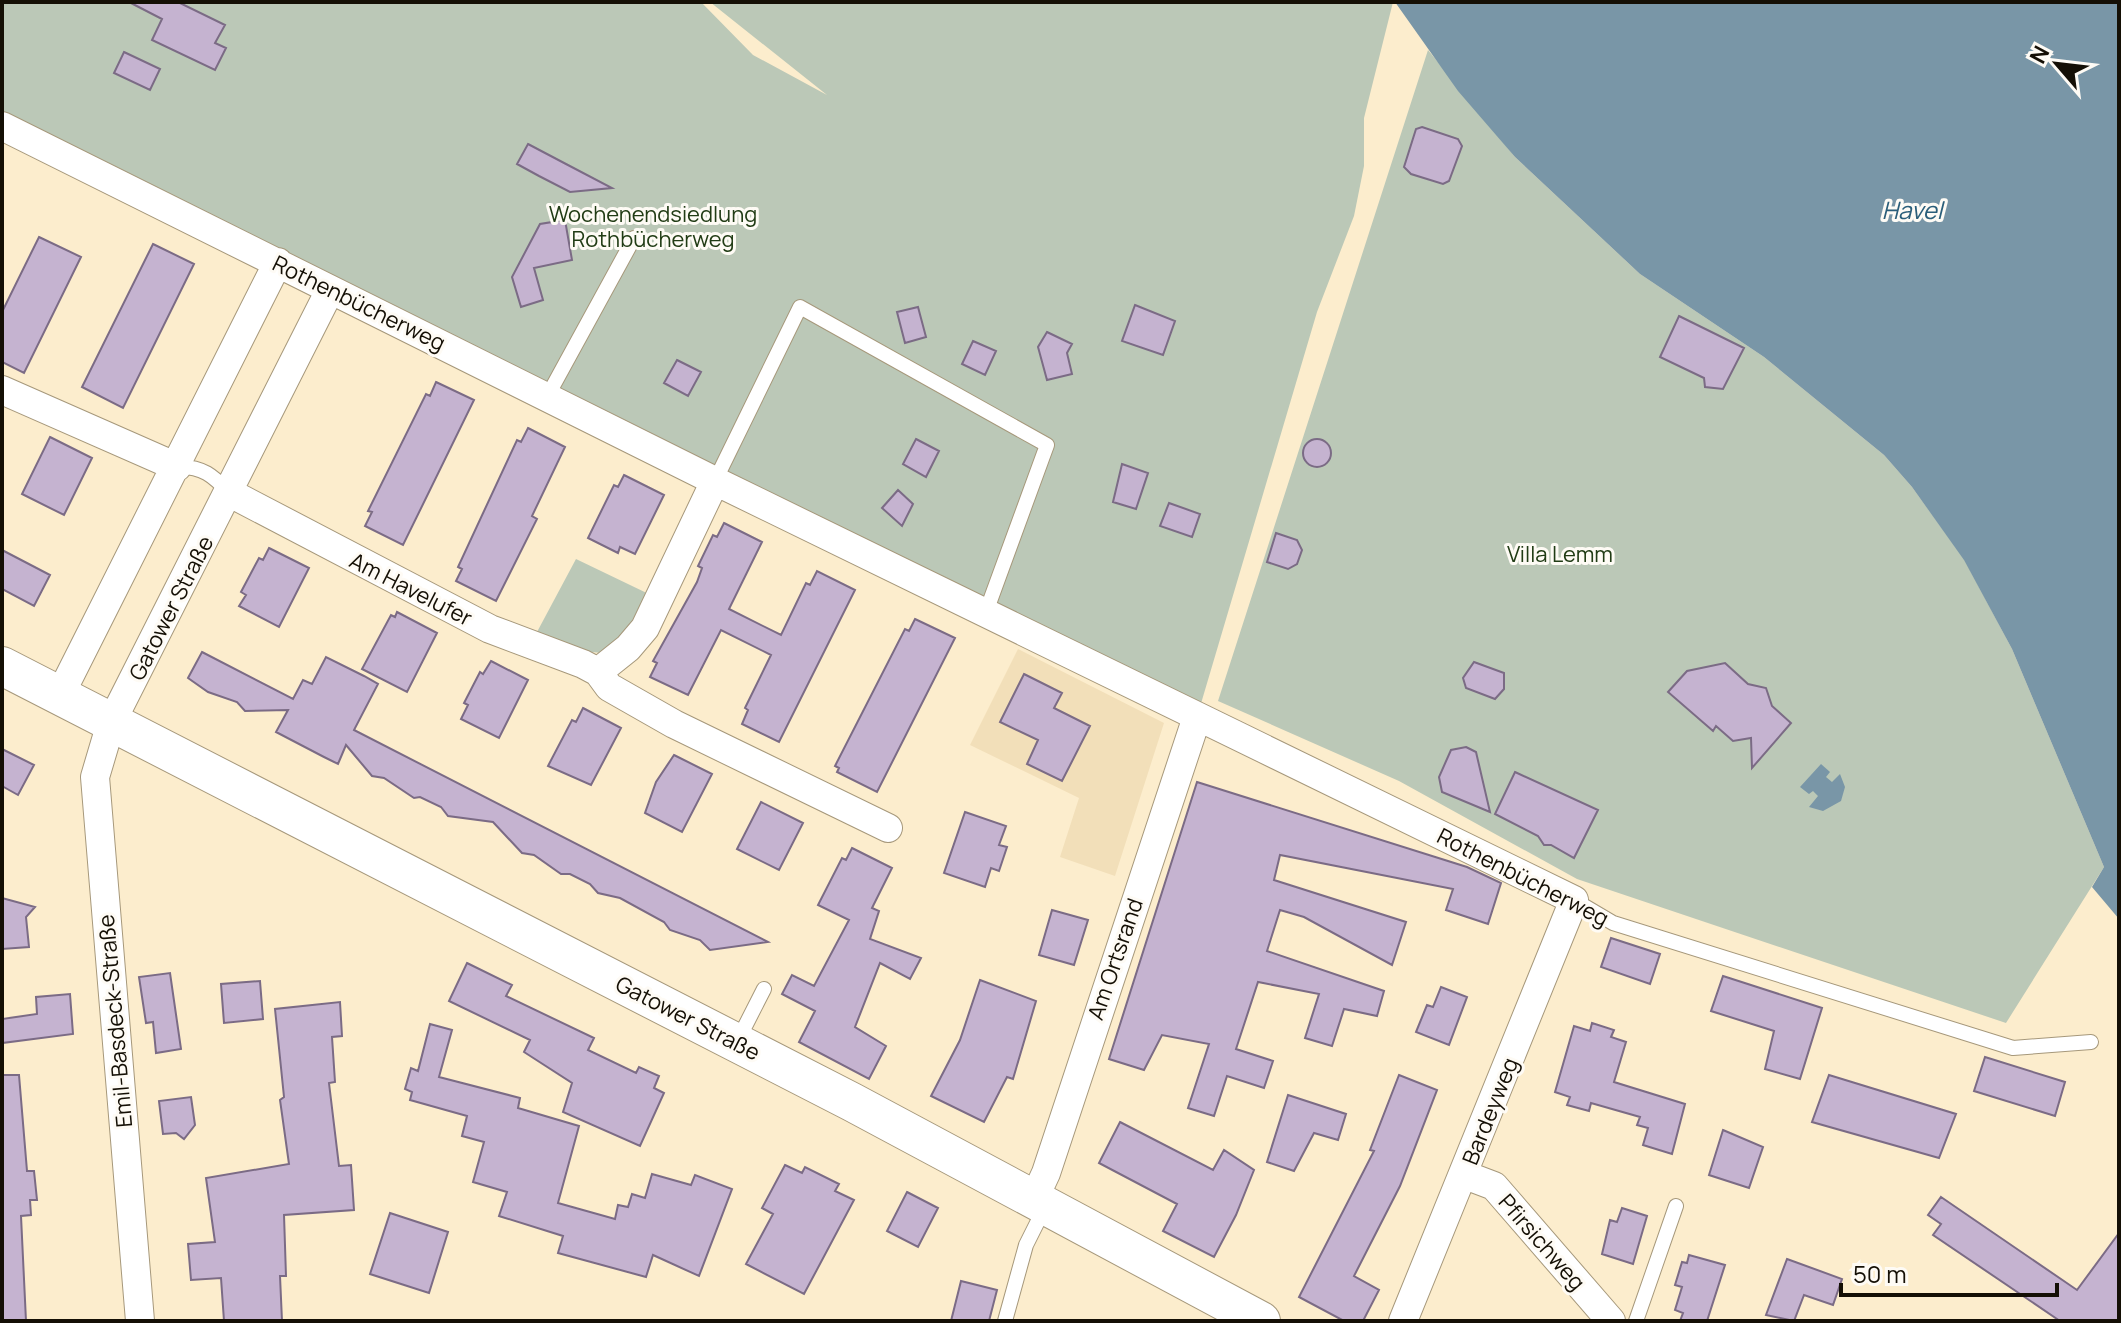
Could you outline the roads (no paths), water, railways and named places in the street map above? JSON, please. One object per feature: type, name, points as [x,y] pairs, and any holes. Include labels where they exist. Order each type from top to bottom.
[{"type":"main road","name":"Gatower Straße","points":[[2,666],[737,1043],[1261,1321]]},
{"type":"street","name":"Rothenbücherweg","points":[[2,126],[715,481],[1574,900]]},
{"type":"street","points":[[60,695],[278,262]]},
{"type":"street","name":"Gatower Straße","points":[[111,723],[330,290]]},
{"type":"street","points":[[2,390],[177,467]]},
{"type":"street","points":[[598,672],[628,648],[645,628],[715,481]]},
{"type":"street","name":"Am Havelufer","points":[[230,493],[490,629],[598,672],[609,687],[674,724],[888,828]]},
{"type":"street","name":"Am Ortsrand","points":[[1039,1204],[1046,1173],[1197,717]]},
{"type":"street","name":"Emil-Basdeck-Straße","points":[[111,723],[95,777],[140,1321]]},
{"type":"street","name":"Bardeyweg","points":[[1403,1321],[1465,1175],[1574,900]]},
{"type":"street","name":"Pfirsichweg","points":[[1465,1175],[1494,1186],[1611,1321]]},
{"type":"lane","points":[[547,397],[634,238]]},
{"type":"lane","points":[[715,481],[800,307],[1047,445],[986,612]]},
{"type":"lane","points":[[177,467],[192,466],[212,473],[230,493]]},
{"type":"lane","name":"Rothenbücherweg","points":[[1574,900],[1613,923],[2013,1048],[2091,1042]]},
{"type":"lane","points":[[737,1043],[764,989]]},
{"type":"lane","points":[[1005,1321],[1039,1204]]},
{"type":"lane","points":[[1636,1321],[1676,1206]]},
{"type":"water","name":"Havel","points":[[1395,2],[2119,2],[2119,919],[2092,887],[2104,867],[2012,649],[1964,560],[1912,487],[1884,455],[1764,357],[1640,274],[1515,157],[1458,91]]},
{"type":"water","points":[[1821,764],[1830,772],[1826,777],[1832,782],[1840,774],[1845,787],[1841,801],[1823,811],[1809,807],[1818,796],[1800,787]]},
{"type":"park label","name":"Wochenendsiedlung Rothbücherweg","points":[[653,226]]},
{"type":"park label","name":"Villa Lemm","points":[[1560,554]]}]
